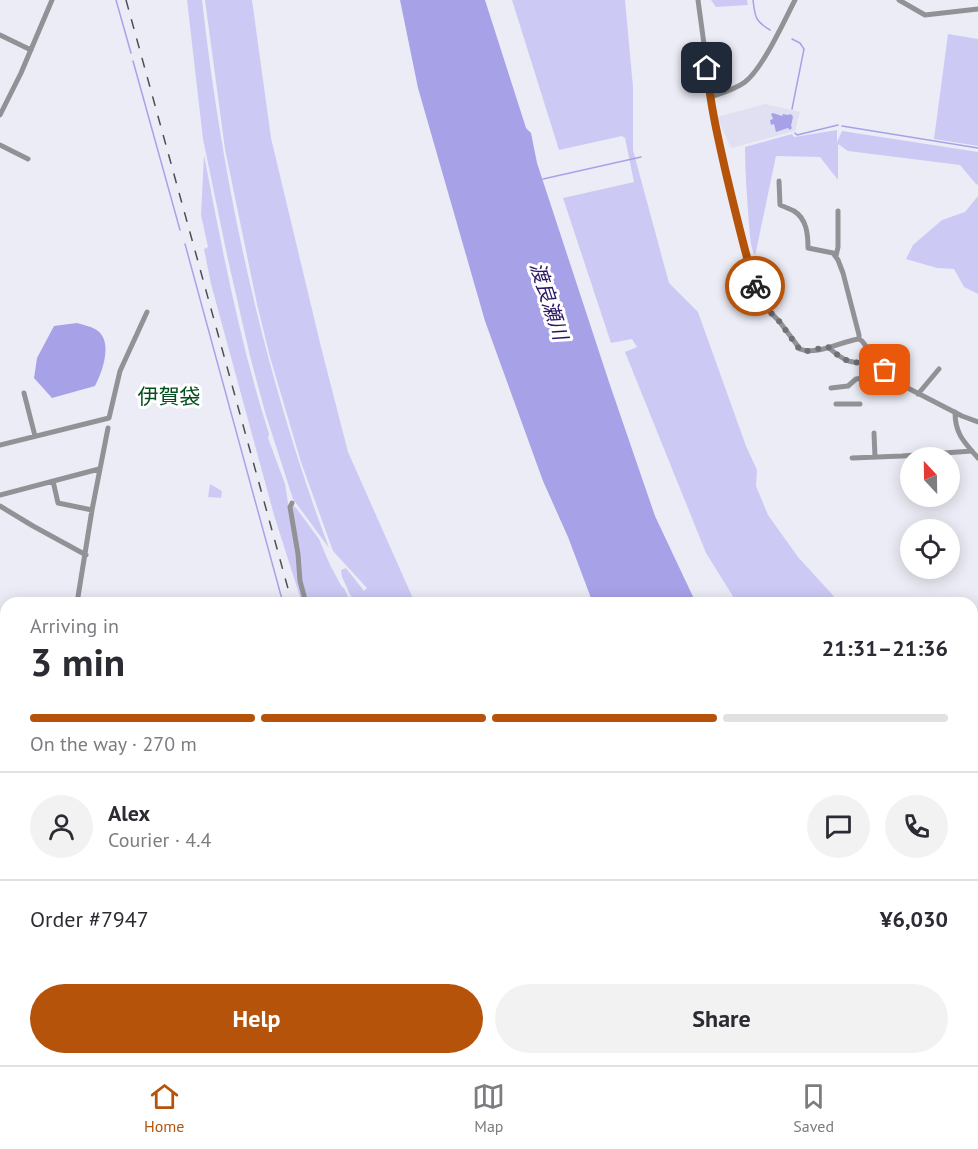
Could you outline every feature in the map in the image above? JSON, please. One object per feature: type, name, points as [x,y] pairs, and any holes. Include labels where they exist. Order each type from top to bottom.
[{"type":"street","points":[[0,115],[52,0]]},
{"type":"street","points":[[698,0],[714,118],[753,280],[767,309],[779,321],[800,350],[807,351],[862,340],[892,378],[900,384],[978,422]]},
{"type":"street","points":[[710,97],[738,86],[751,76],[774,40],[795,0]]},
{"type":"street","points":[[899,0],[925,15],[978,9]]},
{"type":"street","points":[[0,35],[31,50]]},
{"type":"street","points":[[0,145],[28,159]]},
{"type":"street","points":[[779,181],[780,205],[800,215],[807,231],[808,248],[826,251],[836,256]]},
{"type":"street","points":[[838,211],[836,256],[843,273],[859,339]]},
{"type":"street","points":[[0,445],[110,418],[120,371],[147,312]]},
{"type":"street","points":[[828,347],[842,359],[855,363],[879,362]]},
{"type":"street","points":[[918,394],[939,369]]},
{"type":"street","points":[[831,388],[848,386],[856,379],[878,376],[892,378]]},
{"type":"street","points":[[24,393],[35,436]]},
{"type":"street","points":[[836,404],[860,404]]},
{"type":"street","points":[[955,412],[959,436],[978,458]]},
{"type":"street","points":[[78,597],[108,428]]},
{"type":"street","points":[[874,433],[875,457]]},
{"type":"street","points":[[852,458],[972,451]]},
{"type":"street","points":[[0,495],[99,469]]},
{"type":"street","points":[[53,481],[58,503],[92,510]]},
{"type":"street","points":[[292,503],[290,507],[304,597]]},
{"type":"street","points":[[0,506],[86,555]]},
{"type":"shaded area","points":[[187,0],[202,0],[221,140],[249,278],[284,414],[329,548],[293,499],[250,356],[203,139]]},
{"type":"shaded area","points":[[205,0],[252,0],[271,138],[348,452],[412,597],[351,597],[342,577],[341,570],[346,568],[364,591],[367,588],[333,551],[301,462],[257,304],[225,149]]},
{"type":"shaded area","points":[[512,0],[625,0],[633,87],[633,150],[669,283],[698,312],[746,446],[757,470],[756,486],[768,515],[798,557],[835,597],[733,597],[706,553],[625,352],[637,347],[632,339],[611,343],[563,198],[634,182],[625,138],[622,136],[559,150]]},
{"type":"shaded area","points":[[711,0],[747,0],[748,5],[716,7]]},
{"type":"shaded area","points":[[948,34],[978,39],[978,146],[934,139]]},
{"type":"shaded area","points":[[765,104],[800,112],[795,131],[731,148],[717,117]]},
{"type":"shaded area","points":[[837,130],[837,142],[842,131],[978,152],[978,185],[960,165],[848,151],[838,144],[838,180],[820,157],[776,156],[755,256],[750,236],[745,147],[792,134],[794,137]]},
{"type":"shaded area","points":[[204,155],[240,331],[269,434],[268,438],[285,484],[303,597],[300,597],[274,515],[211,284],[204,249],[208,247],[201,215]]},
{"type":"shaded area","points":[[978,196],[978,294],[964,287],[954,269],[937,268],[906,259],[913,245],[942,220],[965,212]]},
{"type":"shaded area","points":[[210,484],[222,491],[221,498],[208,497]]},
{"type":"shaded area","points":[[293,505],[319,539],[330,565],[348,597],[307,597],[303,586]]},
{"type":"water","name":"渡良瀬川","points":[[400,0],[485,0],[526,128],[531,133],[537,163],[655,516],[693,597],[591,597],[568,537],[543,481],[485,321],[418,88]]},
{"type":"water","points":[[771,114],[782,116],[783,114],[792,115],[792,128],[776,132],[770,120],[773,119]]},
{"type":"water","points":[[77,323],[89,326],[101,334],[105,347],[104,364],[95,386],[52,398],[34,378],[37,358],[54,326]]},
{"type":"waterway","points":[[116,0],[131,53]]},
{"type":"waterway","points":[[753,0],[757,18],[770,30]]},
{"type":"waterway","points":[[792,39],[800,43],[804,49],[792,109]]},
{"type":"waterway","points":[[133,61],[180,230]]},
{"type":"waterway","points":[[795,133],[797,135],[838,125]]},
{"type":"waterway","points":[[842,126],[978,148]]},
{"type":"waterway","points":[[543,179],[641,157]]},
{"type":"waterway","points":[[185,244],[281,597]]},
{"type":"railway","points":[[126,0],[290,597]]},
{"type":"way so far","points":[[755,286],[767,309],[779,321],[800,350],[819,350],[828,347],[842,359],[855,363],[879,362],[885,370]]},
{"type":"district","name":"伊賀袋","points":[[169,396]]},
{"type":"route","points":[[707,68],[720,148],[755,286]]}]
